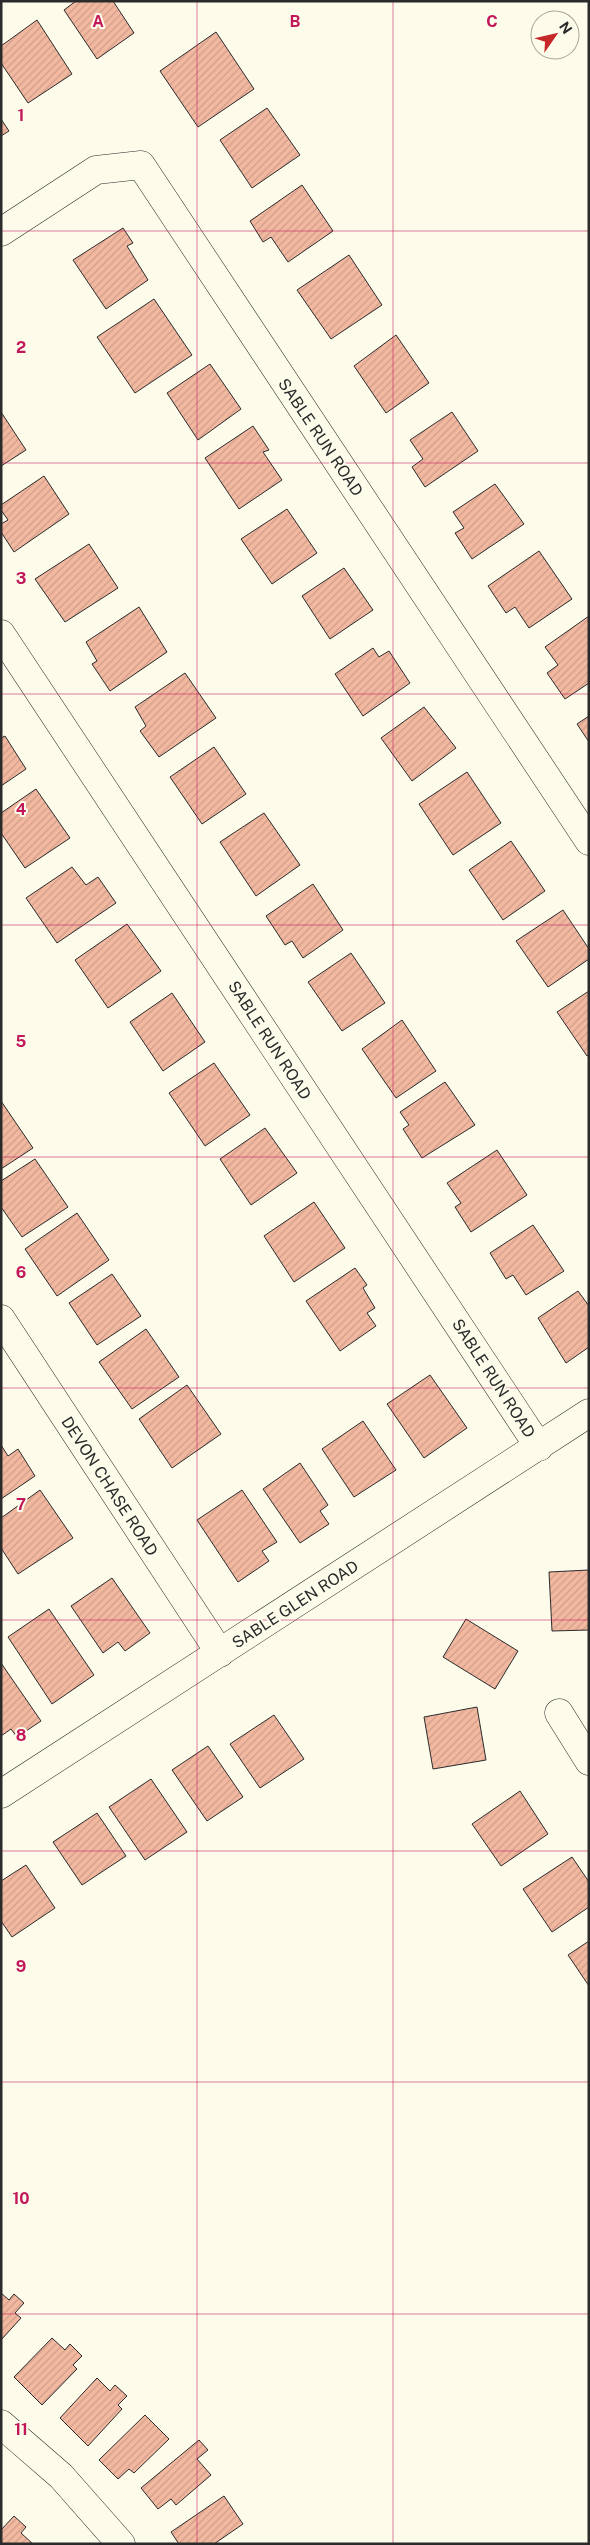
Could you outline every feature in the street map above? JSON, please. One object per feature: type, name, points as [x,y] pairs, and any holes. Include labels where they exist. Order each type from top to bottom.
[{"type":"street","name":"SABLE RUN ROAD","points":[[1,232],[96,170],[140,165],[589,841]]},
{"type":"street","name":"SABLE RUN ROAD","points":[[1,634],[539,1446]]},
{"type":"street","name":"DEVON CHASE ROAD","points":[[1,1319],[220,1653]]},
{"type":"street","name":"SABLE GLEN ROAD","points":[[1,1794],[589,1413]]},
{"type":"street","points":[[559,1713],[589,1761]]},
{"type":"street","points":[[1,2424],[61,2476],[121,2544]]},
{"type":"building","points":[[76,1],[113,1],[134,33],[97,59],[64,10]]},
{"type":"building","points":[[37,20],[72,74],[28,103],[1,63],[1,46]]},
{"type":"building","points":[[216,32],[254,89],[198,127],[160,71]]},
{"type":"building","points":[[267,108],[300,155],[252,188],[220,140]]},
{"type":"building","points":[[1,119],[9,131],[1,136]]},
{"type":"building","points":[[302,185],[333,231],[288,262],[271,237],[263,242],[250,221]]},
{"type":"building","points":[[123,228],[133,243],[127,246],[148,280],[106,309],[73,260]]},
{"type":"building","points":[[349,255],[382,305],[331,339],[297,290]]},
{"type":"building","points":[[154,299],[192,355],[135,393],[97,337]]},
{"type":"building","points":[[396,335],[429,383],[386,413],[354,366]]},
{"type":"building","points":[[210,364],[241,409],[198,440],[167,393]]},
{"type":"building","points":[[1,412],[26,450],[1,466]]},
{"type":"building","points":[[452,412],[478,451],[425,487],[412,467],[423,459],[410,440]]},
{"type":"building","points":[[253,426],[269,450],[263,452],[282,480],[239,509],[205,458]]},
{"type":"building","points":[[44,476],[69,514],[14,552],[1,532],[1,524],[8,520],[1,510],[1,505]]},
{"type":"building","points":[[495,484],[524,524],[472,559],[455,533],[464,528],[453,512]]},
{"type":"building","points":[[287,509],[317,553],[272,584],[241,539]]},
{"type":"building","points":[[89,544],[118,588],[65,622],[35,579]]},
{"type":"building","points":[[539,551],[572,599],[529,628],[515,607],[506,613],[488,586]]},
{"type":"building","points":[[344,568],[373,610],[330,639],[302,596]]},
{"type":"building","points":[[139,607],[167,652],[110,691],[92,664],[97,661],[86,642]]},
{"type":"building","points":[[589,616],[589,683],[565,699],[547,673],[558,665],[545,647]]},
{"type":"building","points":[[373,648],[379,657],[389,651],[410,683],[363,716],[335,674]]},
{"type":"building","points":[[185,673],[216,718],[159,757],[140,731],[146,726],[135,707]]},
{"type":"building","points":[[424,707],[456,748],[412,781],[381,738]]},
{"type":"building","points":[[589,716],[589,742],[577,724]]},
{"type":"building","points":[[5,736],[26,769],[1,786],[1,738]]},
{"type":"building","points":[[214,747],[246,794],[202,824],[170,777]]},
{"type":"building","points":[[467,772],[501,823],[453,855],[419,804]]},
{"type":"building","points":[[36,789],[70,838],[25,868],[1,833],[1,813]]},
{"type":"building","points":[[264,813],[300,865],[256,896],[220,842]]},
{"type":"building","points":[[511,841],[545,891],[503,920],[469,870]]},
{"type":"building","points":[[72,867],[86,885],[98,877],[116,903],[57,943],[26,898]]},
{"type":"building","points":[[313,884],[343,930],[303,958],[292,941],[285,945],[266,916]]},
{"type":"building","points":[[563,910],[589,949],[589,959],[548,987],[516,941]]},
{"type":"building","points":[[127,924],[161,971],[108,1008],[75,960]]},
{"type":"building","points":[[351,953],[385,1003],[342,1031],[308,982]]},
{"type":"building","points":[[589,991],[589,1055],[587,1056],[557,1012]]},
{"type":"building","points":[[172,993],[205,1042],[163,1071],[130,1022]]},
{"type":"building","points":[[402,1020],[436,1071],[396,1098],[362,1049]]},
{"type":"building","points":[[214,1063],[250,1115],[205,1146],[169,1093]]},
{"type":"building","points":[[445,1082],[475,1125],[422,1158],[403,1129],[409,1125],[400,1112]]},
{"type":"building","points":[[1,1101],[33,1148],[1,1169]]},
{"type":"building","points":[[265,1128],[297,1173],[251,1205],[220,1159]]},
{"type":"building","points":[[497,1150],[527,1195],[471,1232],[455,1207],[461,1203],[447,1183]]},
{"type":"building","points":[[35,1159],[68,1207],[22,1237],[1,1207],[1,1181]]},
{"type":"building","points":[[314,1202],[345,1248],[294,1282],[264,1236]]},
{"type":"building","points":[[77,1213],[109,1260],[57,1296],[25,1249]]},
{"type":"building","points":[[533,1225],[564,1271],[526,1295],[513,1275],[506,1279],[490,1253]]},
{"type":"building","points":[[355,1268],[367,1285],[363,1288],[375,1308],[367,1313],[376,1326],[340,1351],[306,1301]]},
{"type":"building","points":[[112,1274],[141,1316],[97,1345],[69,1303]]},
{"type":"building","points":[[578,1291],[589,1306],[589,1347],[566,1363],[538,1318]]},
{"type":"building","points":[[146,1329],[179,1377],[132,1409],[99,1362]]},
{"type":"building","points":[[430,1375],[467,1428],[424,1458],[387,1404]]},
{"type":"building","points":[[187,1385],[221,1434],[172,1468],[139,1419]]},
{"type":"building","points":[[363,1421],[396,1470],[354,1497],[322,1449]]},
{"type":"building","points":[[1,1445],[8,1456],[18,1449],[35,1476],[1,1499]]},
{"type":"building","points":[[300,1463],[328,1505],[320,1511],[329,1524],[300,1543],[263,1489]]},
{"type":"building","points":[[40,1490],[73,1538],[18,1574],[1,1548],[1,1518]]},
{"type":"building","points":[[242,1490],[277,1542],[262,1551],[269,1561],[238,1582],[197,1520]]},
{"type":"building","points":[[589,1570],[589,1630],[552,1631],[549,1572]]},
{"type":"building","points":[[112,1578],[150,1633],[125,1651],[118,1642],[103,1653],[71,1606]]},
{"type":"building","points":[[49,1609],[94,1675],[52,1704],[8,1637]]},
{"type":"building","points":[[466,1619],[518,1651],[495,1689],[443,1657]]},
{"type":"building","points":[[1,1663],[41,1721],[17,1737],[11,1729],[1,1736]]},
{"type":"building","points":[[477,1707],[486,1760],[433,1769],[424,1717]]},
{"type":"building","points":[[274,1715],[304,1759],[260,1788],[230,1744]]},
{"type":"building","points":[[208,1746],[243,1797],[207,1821],[172,1770]]},
{"type":"building","points":[[151,1779],[187,1832],[145,1860],[109,1807]]},
{"type":"building","points":[[520,1791],[548,1834],[501,1866],[472,1824]]},
{"type":"building","points":[[97,1813],[126,1856],[82,1885],[53,1842]]},
{"type":"building","points":[[572,1857],[589,1882],[589,1907],[552,1932],[523,1889]]},
{"type":"building","points":[[26,1865],[55,1908],[12,1937],[1,1921],[1,1881]]},
{"type":"building","points":[[589,1941],[589,1986],[568,1955]]},
{"type":"building","points":[[1,2293],[9,2300],[14,2294],[24,2303],[15,2313],[21,2318],[1,2340]]},
{"type":"building","points":[[52,2338],[65,2350],[70,2344],[82,2356],[73,2365],[77,2369],[42,2405],[14,2377]]},
{"type":"building","points":[[97,2378],[110,2391],[115,2385],[127,2396],[118,2405],[122,2409],[88,2446],[60,2418]]},
{"type":"building","points":[[145,2415],[169,2439],[134,2473],[129,2469],[118,2479],[99,2460]]},
{"type":"building","points":[[199,2440],[208,2450],[197,2459],[211,2475],[176,2505],[171,2499],[158,2509],[141,2488]]},
{"type":"building","points":[[224,2496],[243,2524],[214,2544],[179,2544],[171,2532]]},
{"type":"building","points":[[14,2516],[26,2527],[21,2533],[33,2544],[1,2544],[1,2530]]}]
